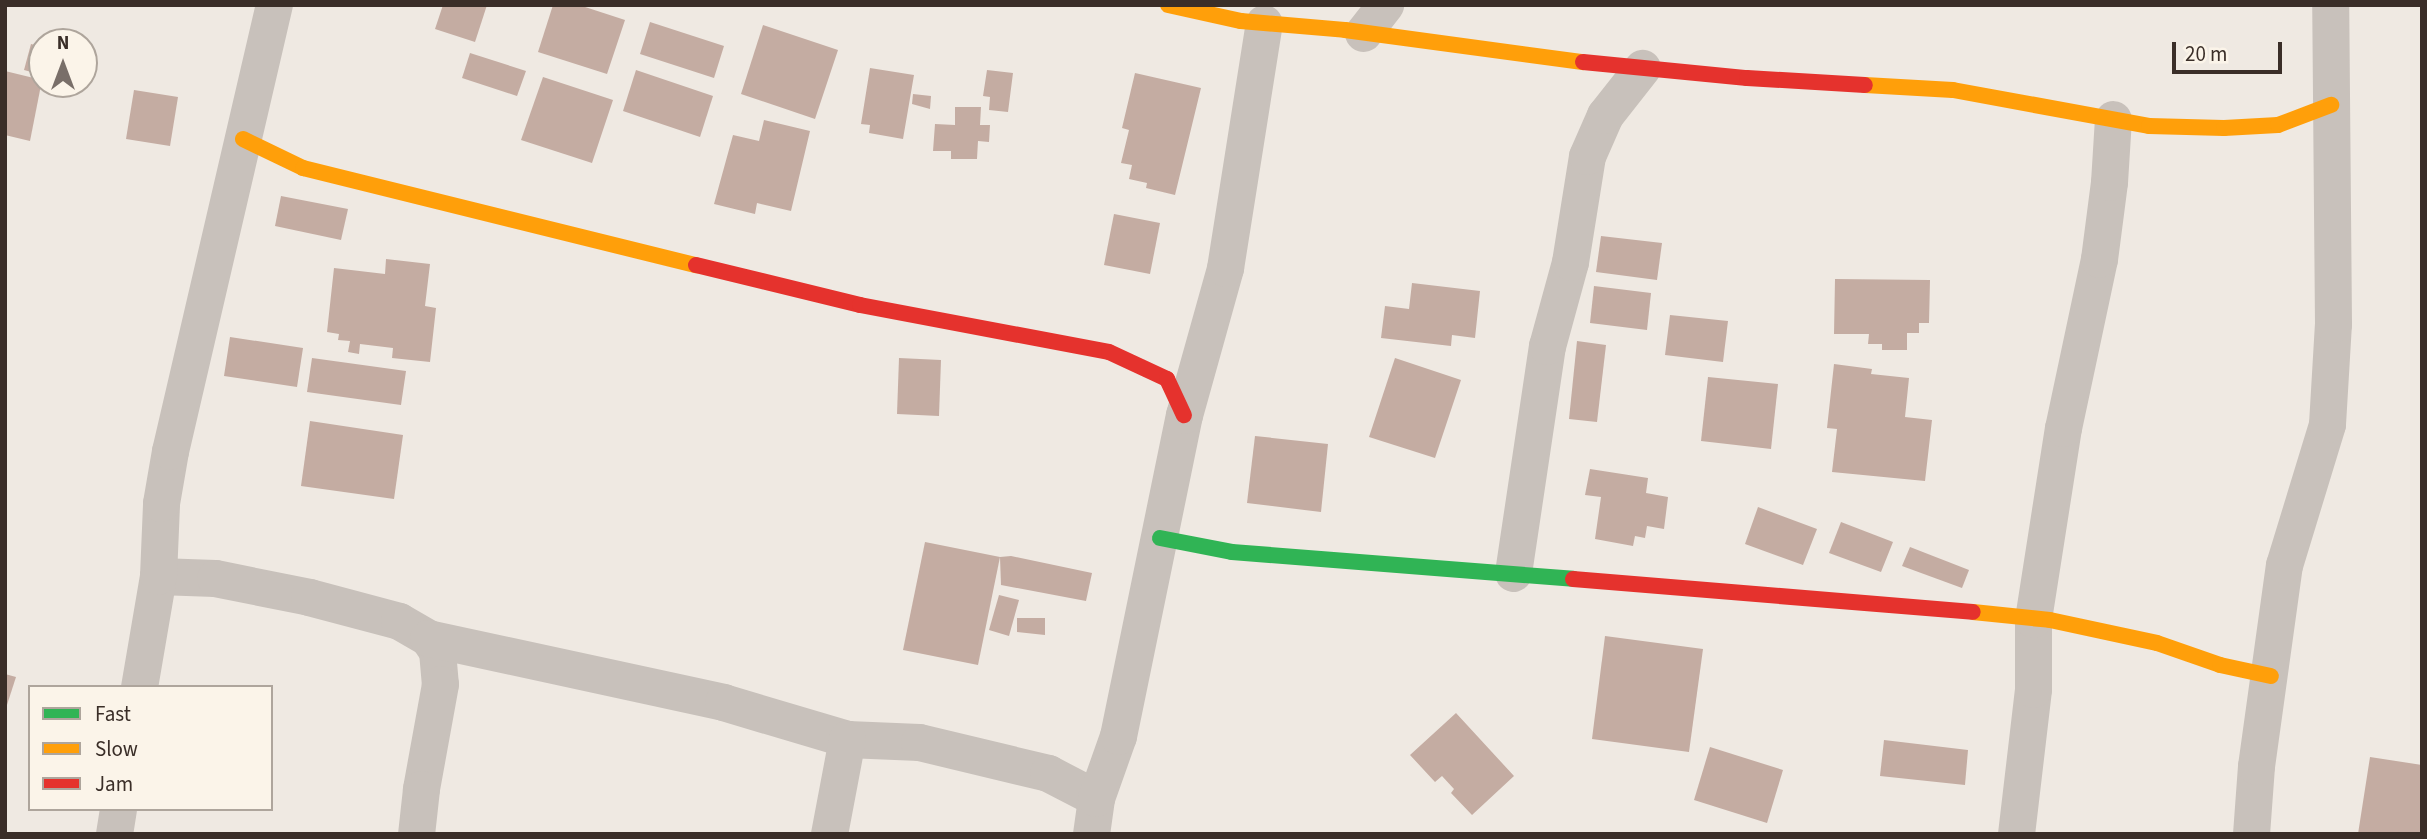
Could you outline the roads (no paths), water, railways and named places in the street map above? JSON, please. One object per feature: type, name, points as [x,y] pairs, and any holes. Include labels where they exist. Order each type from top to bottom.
[{"type":"street","points":[[139,685],[158,576],[162,503],[170,451],[274,5]]},
{"type":"street","points":[[1168,5],[1264,23],[1374,19],[1642,68],[1747,78],[1953,90],[2149,126],[2224,128],[2278,125],[2331,105]]},
{"type":"street","points":[[2251,834],[2256,766],[2271,676],[2284,565],[2327,424],[2333,324],[2330,5]]},
{"type":"street","points":[[1091,834],[1096,798],[1118,736],[1184,415],[1225,268],[1264,23]]},
{"type":"street","points":[[1513,573],[1545,359],[1570,262],[1587,156],[1605,115],[1642,68]]},
{"type":"street","points":[[2016,834],[2032,689],[2033,619],[2063,428],[2099,258],[2109,182],[2113,119]]},
{"type":"street","points":[[243,139],[303,168],[371,186],[860,305],[1109,352],[1167,379],[1184,415]]},
{"type":"street","points":[[1160,538],[1232,552],[1820,598],[2033,619],[2157,643],[2220,665],[2271,676]]},
{"type":"street","points":[[158,576],[215,578],[309,597],[399,621],[428,638],[723,702],[847,739],[919,742],[1048,773],[1096,798]]},
{"type":"street","points":[[416,834],[440,684],[437,652],[428,638]]},
{"type":"street","points":[[829,834],[847,739]]},
{"type":"street","points":[[114,834],[118,811]]}]
